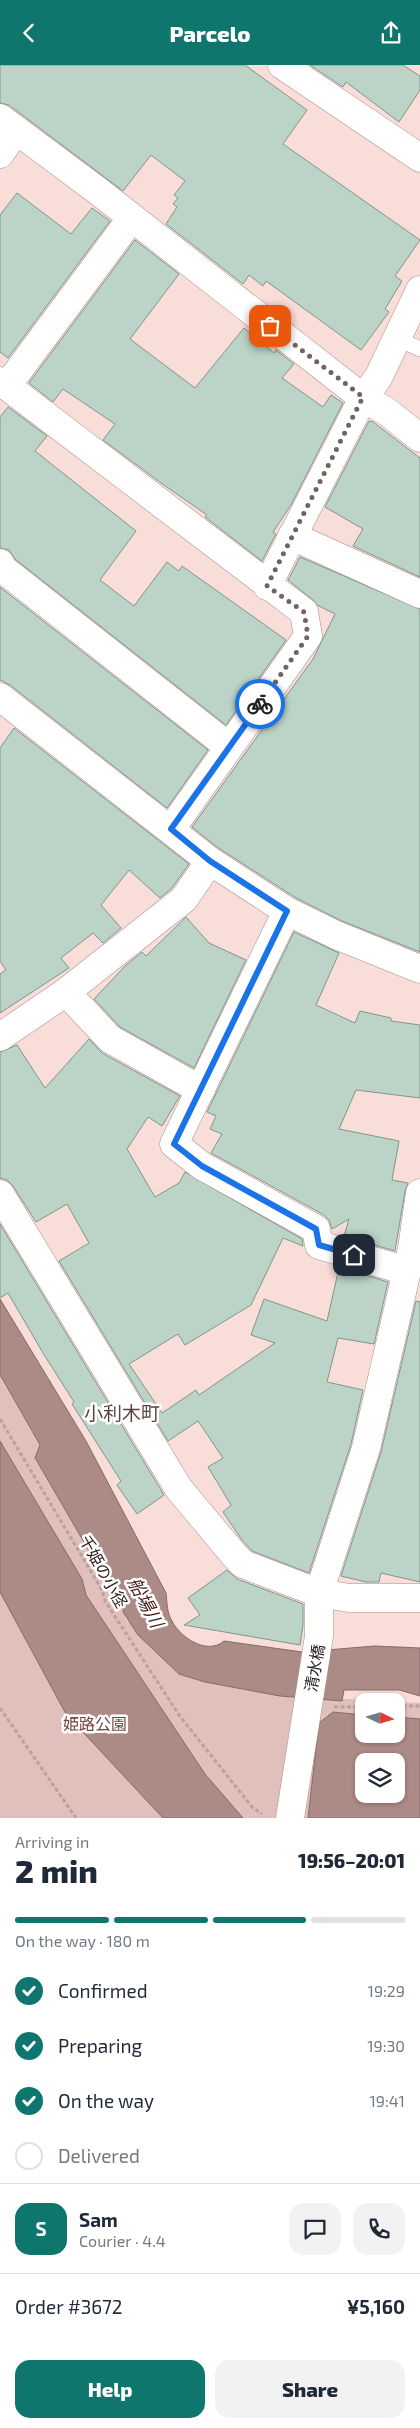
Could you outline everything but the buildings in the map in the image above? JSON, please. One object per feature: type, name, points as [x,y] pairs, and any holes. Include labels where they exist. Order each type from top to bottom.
[{"type":"street","points":[[282,65],[420,158]]},
{"type":"street","points":[[0,154],[8,124],[363,397],[386,411],[420,438]]},
{"type":"street","points":[[132,219],[3,383],[267,586],[304,612],[308,636],[171,829]]},
{"type":"street","points":[[267,586],[363,397],[409,344],[420,290]]},
{"type":"street","points":[[292,536],[420,594]]},
{"type":"street","points":[[0,563],[3,569],[229,747]]},
{"type":"street","points":[[0,697],[210,861],[287,911],[336,935],[420,969]]},
{"type":"street","points":[[0,1037],[66,992],[184,899],[210,861]]},
{"type":"street","points":[[287,911],[174,1144],[202,1166],[316,1229],[319,1245],[413,1257]]},
{"type":"street","points":[[66,992],[110,1039],[200,1091]]},
{"type":"street","name":"清水橋","points":[[277,1817],[308,1700],[319,1636],[319,1593],[366,1448],[413,1257],[420,1193]]},
{"type":"street","points":[[0,1194],[179,1489],[235,1556],[243,1563],[319,1593],[349,1598],[420,1597]]},
{"type":"path","name":"千姫の小径","points":[[0,1419],[102,1590],[104,1601],[179,1715],[252,1807],[277,1817]]},
{"type":"path","points":[[405,1706],[420,1706]]},
{"type":"path","points":[[0,1708],[76,1818]]},
{"type":"green space","name":"姫路公園","points":[[0,1377],[40,1446],[35,1460],[108,1581],[126,1600],[125,1618],[179,1673],[216,1684],[295,1698],[355,1699],[355,1743],[405,1743],[405,1702],[420,1703],[420,1818],[0,1818]]},
{"type":"water","name":"船場川","points":[[0,1299],[86,1441],[166,1593],[169,1615],[179,1631],[194,1642],[210,1646],[224,1641],[302,1652],[375,1646],[420,1648],[420,1696],[399,1690],[344,1690],[342,1701],[280,1696],[205,1682],[179,1674],[138,1635],[123,1612],[124,1603],[113,1584],[109,1585],[35,1458],[40,1445],[0,1375]]},
{"type":"water","points":[[0,1441],[82,1579],[86,1595],[205,1774],[243,1818],[163,1818],[66,1714],[0,1592]]},
{"type":"water","points":[[333,1712],[355,1714],[355,1743],[405,1743],[405,1718],[420,1719],[420,1818],[308,1818],[319,1723]]},
{"type":"way so far","points":[[260,704],[308,636],[304,612],[267,586],[363,397],[270,326]]},
{"type":"district","name":"小利木町","points":[[122,1412]]},
{"type":"route","points":[[260,704],[171,829],[210,861],[287,911],[174,1144],[202,1166],[316,1229],[319,1245],[354,1255]]}]
